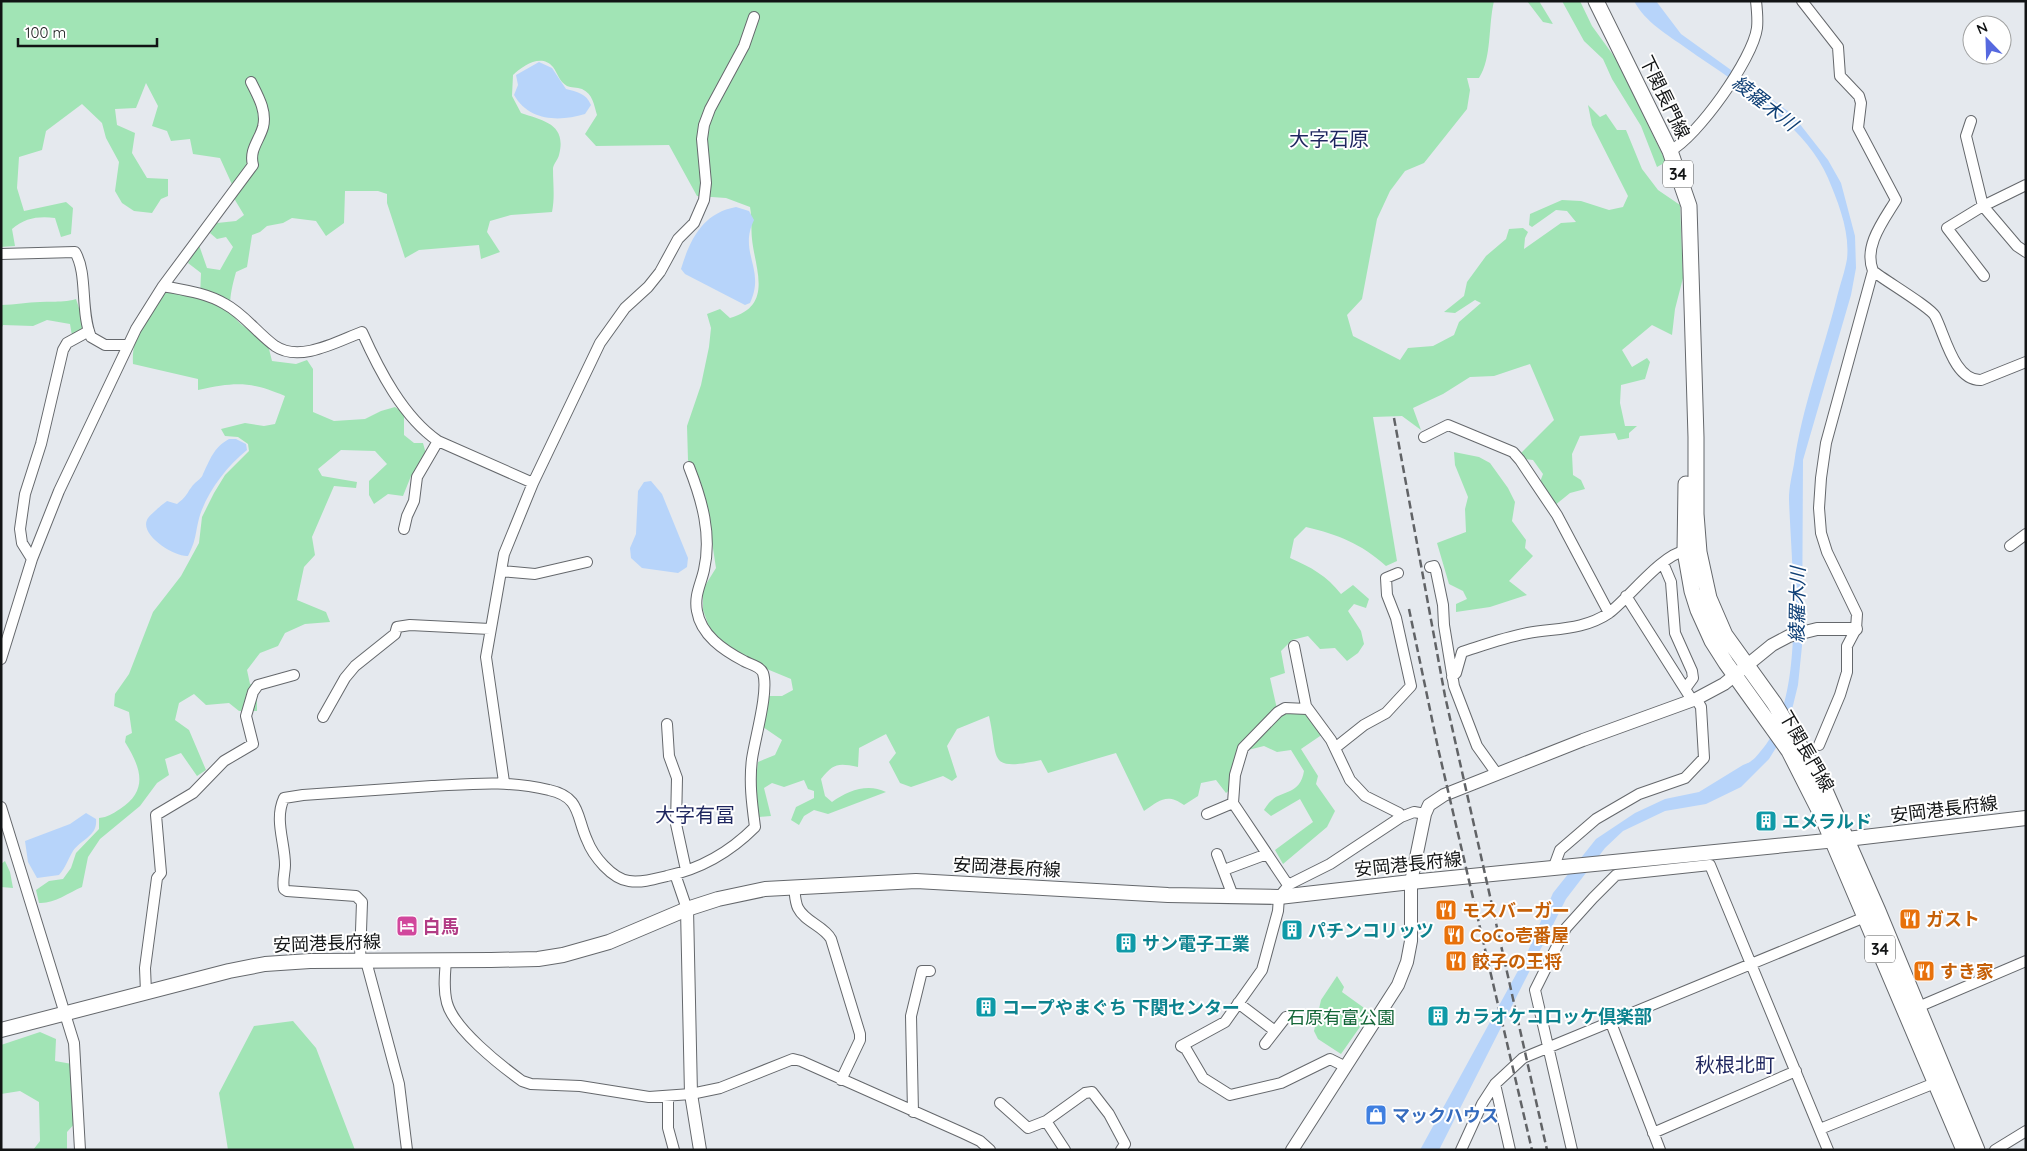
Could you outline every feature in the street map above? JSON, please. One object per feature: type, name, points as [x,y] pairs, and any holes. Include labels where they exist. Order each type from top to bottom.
[{"type":"main road","name":"下関長門線","points":[[1596,1],[1670,151],[1689,206],[1696,514],[1703,577],[1716,618],[1741,671],[1840,840]]},
{"type":"main road","name":"下関長門線","points":[[1692,363],[1685,551],[1692,591],[1698,610],[1712,641],[1774,703],[1820,779],[1840,840],[1942,1080],[1977,1150]]},
{"type":"main road","name":"安岡港長府線","points":[[1,1030],[229,971],[265,964],[363,960],[538,958],[564,955],[609,942],[687,909],[718,899],[765,889],[916,881],[1280,897],[1411,882],[1840,840],[2026,818]]},
{"type":"main road","name":"下関長門線","points":[[1872,914],[1918,1007],[1964,1150]]},
{"type":"street","points":[[1670,151],[1682,146],[1724,92],[1744,62],[1757,29],[1756,1]]},
{"type":"street","points":[[1802,1],[1838,47],[1840,76],[1859,96],[1861,103],[1858,128],[1896,200],[1872,241],[1870,263],[1873,270],[1934,314],[1940,331],[1965,375],[1974,380],[1981,380],[2026,362]]},
{"type":"street","points":[[504,782],[486,657],[504,554],[533,483],[600,343],[625,308],[648,287],[660,272],[678,239],[694,223],[704,200],[706,183],[702,139],[704,125],[710,109],[744,46],[754,17]]},
{"type":"street","points":[[1,660],[32,559],[59,491],[128,345],[163,286],[253,165],[252,150],[263,127],[263,117],[261,101],[251,82]]},
{"type":"street","points":[[1971,121],[1966,136],[1983,206],[2016,246],[2026,252]]},
{"type":"street","points":[[1984,276],[1947,228],[1983,206],[2026,185]]},
{"type":"street","points":[[1,254],[76,252],[80,259],[84,310],[91,337],[100,344],[128,345]]},
{"type":"street","points":[[1819,745],[1840,695],[1847,672],[1847,646],[1856,629],[1857,614],[1827,552],[1821,533],[1819,508],[1826,444],[1873,270]]},
{"type":"street","points":[[163,286],[208,296],[225,303],[276,347],[289,351],[303,352],[362,332],[383,375],[418,424],[438,441],[533,483]]},
{"type":"street","points":[[32,559],[22,543],[20,529],[25,494],[41,444],[63,350],[67,343],[89,331]]},
{"type":"street","points":[[1424,438],[1448,425],[1513,452],[1557,515],[1609,613]]},
{"type":"street","points":[[404,529],[407,516],[414,501],[417,477],[438,441]]},
{"type":"street","points":[[407,1150],[399,1084],[363,960],[362,902],[356,896],[287,891],[284,888],[282,882],[285,866],[279,817],[284,798],[303,795],[504,782],[543,789],[563,795],[578,811],[587,841],[615,876],[628,881],[643,881],[675,874],[719,856],[754,827],[750,800],[752,760],[763,694],[763,674],[761,669],[743,661],[709,637],[697,612],[697,591],[704,572],[706,556],[705,512],[689,467]]},
{"type":"street","points":[[2010,546],[2026,534]]},
{"type":"street","points":[[1452,678],[1456,673],[1462,652],[1528,633],[1576,627],[1609,613],[1663,563],[1679,552],[1685,551]]},
{"type":"street","points":[[501,571],[536,574],[587,562]]},
{"type":"street","points":[[1663,563],[1671,582],[1675,633],[1693,678],[1685,689]]},
{"type":"street","points":[[1430,567],[1434,566],[1436,571],[1443,605],[1452,678],[1477,746],[1498,774]]},
{"type":"street","points":[[1335,748],[1364,725],[1386,713],[1412,686],[1385,584],[1386,578],[1398,573]]},
{"type":"street","points":[[1556,869],[1560,850],[1596,819],[1639,794],[1685,778],[1704,758],[1701,707],[1685,689],[1626,596]]},
{"type":"street","points":[[322,717],[354,666],[395,634],[397,627],[410,625],[490,629]]},
{"type":"street","points":[[1292,1150],[1398,984],[1407,962],[1412,921],[1411,882],[1425,814],[1429,805],[1436,799],[1498,774],[1694,700],[1741,671],[1779,640],[1801,632],[1817,629],[1856,629]]},
{"type":"street","points":[[1294,646],[1307,709],[1335,748],[1350,780],[1356,789],[1399,813],[1401,817]]},
{"type":"street","points":[[146,992],[145,968],[157,878],[161,873],[156,815],[193,793],[224,761],[253,744],[246,716],[254,689],[258,685],[294,675]]},
{"type":"street","points":[[1288,885],[1233,803],[1235,775],[1247,742],[1284,708],[1307,709]]},
{"type":"street","points":[[667,724],[669,756],[676,778],[676,824],[686,870]]},
{"type":"street","points":[[1207,814],[1233,803]]},
{"type":"street","points":[[1,807],[74,1043],[80,1150]]},
{"type":"street","points":[[1346,1067],[1330,1059],[1282,1083],[1230,1095],[1203,1078],[1186,1049],[1182,1046],[1225,1022],[1262,970],[1280,897],[1288,885],[1330,864],[1401,817],[1414,812],[1425,814]]},
{"type":"street","points":[[1217,854],[1233,896]]},
{"type":"street","points":[[1224,870],[1267,854]]},
{"type":"street","points":[[1572,1150],[1535,990],[1566,928],[1592,898],[1616,875],[1710,865],[1828,1150]]},
{"type":"street","points":[[675,874],[687,909],[691,1094],[700,1150]]},
{"type":"street","points":[[794,887],[796,903],[802,913],[828,934],[831,939],[860,1034],[860,1040],[841,1080]]},
{"type":"street","points":[[1461,1150],[1482,1104],[1495,1084],[1523,1058],[1872,914]]},
{"type":"street","points":[[446,960],[445,992],[452,1014],[467,1033],[522,1081],[531,1084],[580,1086],[649,1097],[668,1096],[691,1094],[720,1088],[792,1059],[801,1061],[980,1142],[990,1150]]},
{"type":"street","points":[[1918,1007],[2026,961]]},
{"type":"street","points":[[913,1112],[911,1016],[922,971],[930,971]]},
{"type":"street","points":[[1238,1003],[1275,1031]]},
{"type":"street","points":[[1265,1044],[1286,1017]]},
{"type":"street","points":[[1611,1023],[1660,1150]]},
{"type":"street","points":[[1653,1132],[1796,1071]]},
{"type":"street","points":[[1820,1129],[1942,1080]]},
{"type":"street","points":[[1495,1084],[1510,1150]]},
{"type":"street","points":[[1000,1103],[1028,1128],[1046,1120],[1085,1093],[1092,1092],[1109,1114],[1125,1144],[1121,1150]]},
{"type":"street","points":[[668,1096],[668,1128],[674,1150]]},
{"type":"street","points":[[1046,1120],[1065,1150]]},
{"type":"street","points":[[1995,1150],[2026,1131]]},
{"type":"green space","points":[[1,1],[1494,1],[1488,51],[1483,70],[1479,78],[1467,78],[1470,90],[1467,109],[1424,163],[1405,171],[1390,191],[1377,219],[1362,299],[1347,315],[1353,336],[1400,360],[1408,348],[1433,346],[1454,335],[1459,322],[1481,303],[1475,300],[1455,313],[1444,312],[1464,296],[1467,282],[1486,256],[1506,239],[1509,229],[1523,228],[1528,232],[1525,238],[1524,249],[1561,223],[1576,222],[1567,211],[1556,210],[1532,227],[1529,225],[1530,214],[1562,200],[1581,201],[1609,210],[1623,207],[1628,196],[1592,125],[1588,105],[1600,117],[1606,114],[1617,130],[1626,130],[1642,169],[1658,190],[1680,205],[1683,278],[1675,309],[1672,335],[1652,325],[1622,350],[1632,367],[1647,358],[1650,362],[1645,379],[1621,385],[1620,403],[1625,426],[1637,426],[1629,433],[1629,438],[1618,440],[1615,433],[1580,436],[1572,454],[1573,475],[1581,480],[1585,489],[1570,493],[1554,506],[1540,482],[1543,474],[1533,460],[1524,459],[1521,453],[1554,420],[1530,364],[1494,376],[1470,377],[1443,394],[1413,408],[1421,430],[1402,416],[1373,417],[1397,561],[1386,566],[1367,551],[1349,541],[1306,527],[1294,539],[1290,558],[1318,573],[1341,594],[1353,585],[1369,599],[1366,608],[1354,604],[1348,611],[1361,631],[1364,644],[1358,653],[1347,661],[1335,648],[1320,649],[1308,636],[1292,640],[1281,651],[1285,673],[1270,678],[1277,709],[1306,712],[1323,734],[1301,749],[1318,776],[1316,784],[1335,811],[1327,827],[1283,864],[1275,850],[1313,822],[1300,799],[1271,816],[1264,810],[1276,797],[1295,788],[1302,779],[1304,771],[1291,750],[1277,752],[1264,746],[1236,753],[1233,787],[1226,793],[1216,780],[1201,783],[1198,796],[1184,805],[1173,799],[1164,799],[1144,811],[1116,753],[1048,773],[1041,760],[1011,764],[1003,763],[998,759],[995,752],[989,716],[957,729],[947,746],[957,777],[952,781],[943,776],[911,787],[900,783],[889,762],[896,753],[886,734],[859,748],[858,767],[841,765],[833,767],[821,779],[825,796],[832,802],[851,792],[865,788],[879,789],[886,792],[828,814],[814,810],[804,816],[799,825],[791,820],[796,807],[814,798],[814,791],[808,789],[804,780],[784,787],[772,783],[764,788],[771,816],[759,817],[754,796],[758,762],[775,755],[782,740],[763,727],[767,696],[782,696],[793,690],[791,679],[757,665],[712,635],[703,610],[703,589],[716,568],[705,496],[688,460],[687,426],[701,385],[709,347],[711,328],[707,314],[720,309],[730,318],[744,312],[752,305],[757,296],[759,285],[752,239],[750,207],[726,198],[697,196],[669,145],[596,146],[585,134],[597,115],[589,94],[582,89],[569,87],[564,84],[553,67],[548,63],[543,61],[532,62],[513,75],[512,96],[521,113],[552,125],[560,136],[559,155],[553,169],[554,196],[552,212],[511,215],[490,221],[487,232],[500,252],[481,259],[479,245],[419,250],[405,258],[387,203],[387,194],[378,191],[345,191],[344,223],[326,236],[316,221],[292,218],[283,223],[267,226],[260,232],[252,235],[247,267],[236,272],[232,288],[230,300],[234,316],[268,345],[272,361],[296,364],[307,360],[313,369],[313,412],[334,421],[365,419],[395,407],[404,413],[404,435],[414,443],[423,443],[426,454],[411,476],[403,496],[388,494],[374,504],[369,495],[369,481],[387,464],[375,451],[341,450],[318,469],[322,476],[357,482],[356,488],[334,486],[312,537],[315,555],[304,567],[297,600],[326,612],[330,622],[305,624],[285,633],[278,646],[260,653],[247,670],[250,684],[254,685],[257,691],[257,711],[239,711],[229,703],[206,705],[194,694],[179,703],[175,720],[189,730],[206,770],[197,776],[181,753],[165,759],[169,775],[157,783],[140,806],[100,839],[88,857],[82,887],[56,900],[39,903],[36,890],[49,881],[63,879],[71,868],[76,853],[99,829],[99,818],[112,814],[129,802],[139,786],[138,770],[125,742],[126,736],[132,733],[129,712],[114,706],[115,694],[129,674],[153,612],[181,576],[199,543],[202,517],[214,493],[225,475],[249,451],[248,444],[238,437],[225,436],[221,429],[245,423],[264,426],[275,424],[285,396],[252,385],[242,384],[223,385],[198,390],[198,379],[133,364],[133,353],[138,334],[165,291],[200,298],[201,273],[188,263],[199,245],[207,268],[220,270],[233,247],[226,237],[217,239],[210,233],[217,223],[236,221],[244,215],[235,200],[235,191],[220,158],[193,154],[190,139],[171,141],[167,131],[152,126],[158,106],[146,83],[136,108],[115,109],[117,125],[135,133],[132,153],[147,178],[168,179],[168,196],[161,199],[152,213],[134,211],[122,203],[115,191],[119,162],[106,138],[102,123],[82,104],[46,131],[42,150],[19,157],[17,188],[24,211],[66,202],[73,208],[71,234],[61,237],[55,218],[43,217],[32,219],[22,222],[12,229],[15,246],[1,247]]},
{"type":"green space","points":[[1527,1],[1539,1],[1553,24],[1543,22]]},
{"type":"green space","points":[[1562,1],[1580,1],[1592,26],[1616,59],[1666,162],[1657,167],[1641,126],[1612,79],[1603,59],[1584,41]]},
{"type":"green space","points":[[76,299],[86,329],[72,336],[70,324],[47,320],[33,326],[3,325],[1,329],[1,305]]},
{"type":"green space","points":[[1454,452],[1479,457],[1490,463],[1508,488],[1515,502],[1512,521],[1526,540],[1525,548],[1533,556],[1509,581],[1527,595],[1490,607],[1456,612],[1456,604],[1467,599],[1463,591],[1449,584],[1437,543],[1466,532],[1465,509],[1468,497],[1455,465]]},
{"type":"green space","points":[[5,861],[10,872],[13,888],[1,887],[1,864]]},
{"type":"green space","name":"石原有富公園","points":[[1337,976],[1344,987],[1342,992],[1367,1010],[1369,1014],[1341,1054],[1318,1039],[1314,1031],[1321,1000]]},
{"type":"green space","points":[[293,1021],[316,1048],[355,1150],[228,1150],[219,1093],[254,1026]]},
{"type":"green space","points":[[40,1032],[56,1039],[55,1061],[72,1064],[76,1122],[67,1132],[67,1150],[33,1150],[40,1141],[39,1102],[20,1091],[1,1094],[1,1045]]},
{"type":"water","name":"綾羅木川","points":[[1634,1],[1656,1],[1681,34],[1792,114],[1828,160],[1841,183],[1855,236],[1856,268],[1851,295],[1803,460],[1802,646],[1798,685],[1787,730],[1769,759],[1741,787],[1706,804],[1665,811],[1623,831],[1605,848],[1566,899],[1439,1150],[1420,1150],[1525,958],[1553,893],[1596,839],[1635,813],[1665,799],[1699,792],[1751,761],[1760,752],[1775,729],[1785,700],[1791,667],[1793,631],[1790,486],[1807,401],[1846,264],[1847,238],[1845,227],[1828,178],[1817,158],[1802,139],[1785,121],[1746,89],[1657,28]]},
{"type":"water","points":[[539,62],[552,68],[566,89],[587,98],[591,105],[585,114],[565,118],[545,117],[536,115],[520,104],[514,95],[518,85],[516,75]]},
{"type":"water","points":[[736,207],[749,211],[754,220],[749,242],[754,270],[754,291],[750,303],[745,305],[685,274],[681,269],[694,238],[706,221],[725,210]]},
{"type":"water","points":[[229,439],[236,439],[246,444],[247,450],[225,471],[213,488],[203,506],[188,556],[167,549],[148,532],[146,526],[148,518],[167,501],[177,504],[181,501],[192,486],[202,477],[210,459],[219,446]]},
{"type":"water","points":[[651,481],[662,494],[688,558],[687,567],[678,573],[642,568],[631,558],[630,548],[636,534],[638,491],[644,482]]},
{"type":"water","points":[[86,813],[96,819],[96,825],[92,833],[76,847],[59,875],[37,878],[28,862],[25,841],[70,824]]},
{"type":"railway","points":[[1394,418],[1445,696],[1547,1150]]},
{"type":"railway","points":[[1409,609],[1438,748],[1532,1150]]},
{"type":"place","name":"エメラルド","points":[[1766,821]]},
{"type":"place","name":"モスバーガー","points":[[1446,910]]},
{"type":"place","name":"ガスト","points":[[1910,919]]},
{"type":"place","name":"白馬","points":[[407,926]]},
{"type":"place","name":"パチンコリッツ","points":[[1292,930]]},
{"type":"place","name":"CoCo壱番屋","points":[[1454,935]]},
{"type":"place","name":"サン電子工業","points":[[1126,943]]},
{"type":"place","name":"餃子の王将","points":[[1456,961]]},
{"type":"place","name":"すき家","points":[[1924,971]]},
{"type":"place","name":"コープやまぐち 下関センター","points":[[986,1007]]},
{"type":"place","name":"カラオケコロッケ倶楽部","points":[[1438,1016]]},
{"type":"place","name":"マックハウス","points":[[1376,1115]]},
{"type":"district","name":"大字石原","points":[[1329,138]]},
{"type":"district","name":"大字有冨","points":[[695,814]]},
{"type":"district","name":"秋根北町","points":[[1735,1064]]}]
